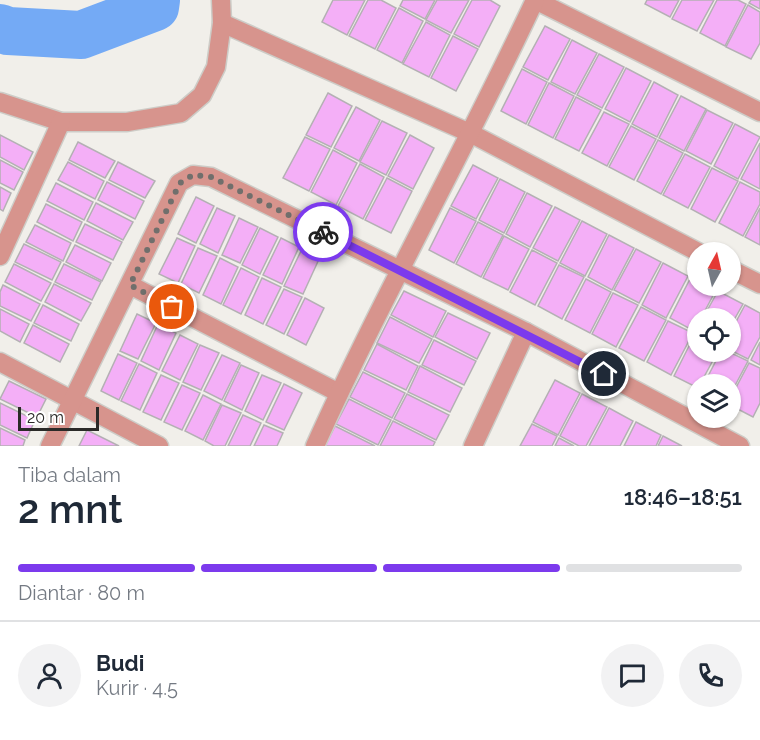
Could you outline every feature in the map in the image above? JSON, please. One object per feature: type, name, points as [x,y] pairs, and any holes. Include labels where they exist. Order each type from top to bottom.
[{"type":"street","points":[[0,102],[62,122],[127,122],[181,113],[202,95],[216,67],[222,23],[221,0]]},
{"type":"street","points":[[315,446],[400,270],[472,134],[535,0],[760,112]]},
{"type":"street","points":[[222,23],[472,134],[687,246]]},
{"type":"street","points":[[0,256],[62,122]]},
{"type":"street","points":[[50,446],[180,183],[193,175],[211,177],[526,332],[740,446]]},
{"type":"street","points":[[741,275],[760,285]]},
{"type":"street","points":[[130,285],[339,393]]},
{"type":"street","points":[[473,446],[526,332]]},
{"type":"street","points":[[0,362],[159,446]]},
{"type":"building","points":[[333,0],[365,0],[347,35],[322,22]]},
{"type":"building","points":[[368,0],[381,0],[396,8],[375,49],[349,36]]},
{"type":"building","points":[[403,0],[435,0],[425,19],[400,6]]},
{"type":"building","points":[[437,0],[469,0],[451,33],[426,20]]},
{"type":"building","points":[[472,0],[490,0],[500,6],[479,47],[454,34]]},
{"type":"building","points":[[647,0],[679,0],[670,17],[645,4]]},
{"type":"building","points":[[682,0],[714,0],[697,31],[672,19]]},
{"type":"building","points":[[717,0],[738,0],[746,4],[725,46],[700,33]]},
{"type":"building","points":[[751,0],[760,0],[760,9],[749,3]]},
{"type":"building","points":[[748,5],[760,12],[760,43],[751,59],[726,47]]},
{"type":"building","points":[[399,8],[423,21],[402,63],[377,50]]},
{"type":"building","points":[[426,22],[450,35],[429,77],[403,64]]},
{"type":"building","points":[[545,26],[570,39],[548,80],[523,67]]},
{"type":"building","points":[[453,36],[478,49],[456,91],[431,78]]},
{"type":"building","points":[[572,40],[597,53],[575,94],[551,82]]},
{"type":"building","points":[[599,54],[624,67],[602,108],[577,95]]},
{"type":"building","points":[[626,68],[651,81],[630,122],[605,109]]},
{"type":"building","points":[[522,69],[547,82],[526,124],[501,111]]},
{"type":"building","points":[[654,82],[678,95],[657,137],[632,124]]},
{"type":"building","points":[[549,83],[574,96],[553,138],[528,125]]},
{"type":"building","points":[[328,93],[352,106],[331,147],[306,135]]},
{"type":"building","points":[[681,96],[706,109],[684,151],[659,138]]},
{"type":"building","points":[[576,97],[601,110],[579,151],[555,139]]},
{"type":"building","points":[[356,107],[380,120],[359,161],[334,148]]},
{"type":"building","points":[[707,110],[733,123],[711,164],[686,151]]},
{"type":"building","points":[[604,112],[629,124],[607,166],[582,153]]},
{"type":"building","points":[[382,121],[407,133],[386,175],[360,162]]},
{"type":"building","points":[[735,124],[760,137],[738,179],[714,166]]},
{"type":"building","points":[[631,126],[656,139],[634,180],[609,167]]},
{"type":"building","points":[[0,135],[33,152],[24,170],[0,157]]},
{"type":"building","points":[[410,135],[434,148],[413,189],[388,176]]},
{"type":"building","points":[[305,137],[330,149],[309,191],[283,178]]},
{"type":"building","points":[[658,140],[683,153],[661,194],[637,181]]},
{"type":"building","points":[[78,142],[115,161],[105,178],[69,160]]},
{"type":"building","points":[[760,143],[760,189],[741,179]]},
{"type":"building","points":[[333,150],[357,163],[336,205],[311,192]]},
{"type":"building","points":[[685,154],[710,167],[688,208],[663,195]]},
{"type":"building","points":[[0,160],[23,172],[14,190],[0,183]]},
{"type":"building","points":[[68,162],[104,181],[95,199],[58,180]]},
{"type":"building","points":[[118,162],[155,181],[145,198],[109,180]]},
{"type":"building","points":[[360,164],[384,177],[363,219],[338,206]]},
{"type":"building","points":[[473,165],[498,178],[476,219],[451,206]]},
{"type":"building","points":[[712,168],[738,181],[715,222],[691,209]]},
{"type":"building","points":[[387,178],[412,191],[391,233],[365,220]]},
{"type":"building","points":[[500,179],[525,192],[504,233],[479,220]]},
{"type":"building","points":[[107,182],[144,201],[135,219],[98,200]]},
{"type":"building","points":[[740,182],[760,192],[760,204],[743,236],[719,223]]},
{"type":"building","points":[[56,183],[93,202],[84,220],[47,201]]},
{"type":"building","points":[[0,187],[11,193],[3,211],[0,209]]},
{"type":"building","points":[[527,193],[552,206],[530,247],[506,234]]},
{"type":"building","points":[[196,197],[214,206],[196,243],[178,234]]},
{"type":"building","points":[[96,203],[133,222],[123,240],[87,221]]},
{"type":"building","points":[[46,204],[82,222],[73,241],[37,222]]},
{"type":"building","points":[[555,207],[580,220],[558,261],[533,248]]},
{"type":"building","points":[[217,208],[235,216],[218,253],[200,244]]},
{"type":"building","points":[[450,208],[476,221],[454,263],[429,250]]},
{"type":"building","points":[[760,208],[760,245],[745,237]]},
{"type":"building","points":[[239,218],[258,227],[240,263],[222,255]]},
{"type":"building","points":[[582,221],[607,234],[585,276],[560,263]]},
{"type":"building","points":[[478,222],[503,235],[481,277],[456,264]]},
{"type":"building","points":[[85,224],[122,242],[113,260],[76,242]]},
{"type":"building","points":[[35,225],[71,243],[63,261],[26,242]]},
{"type":"building","points":[[260,228],[278,237],[260,274],[242,265]]},
{"type":"building","points":[[609,235],[634,248],[612,290],[588,277]]},
{"type":"building","points":[[504,236],[529,249],[508,290],[483,278]]},
{"type":"building","points":[[177,238],[195,246],[178,283],[159,274]]},
{"type":"building","points":[[281,238],[299,247],[282,284],[263,275]]},
{"type":"building","points":[[24,244],[61,262],[52,280],[15,262]]},
{"type":"building","points":[[75,245],[111,263],[102,281],[66,262]]},
{"type":"building","points":[[198,248],[217,256],[199,293],[181,284]]},
{"type":"building","points":[[302,249],[320,257],[303,294],[284,286]]},
{"type":"building","points":[[636,249],[661,262],[639,303],[614,290]]},
{"type":"building","points":[[532,250],[557,263],[535,305],[510,292]]},
{"type":"building","points":[[220,258],[238,267],[221,304],[203,295]]},
{"type":"building","points":[[663,263],[687,275],[666,318],[642,305]]},
{"type":"building","points":[[14,264],[51,283],[41,301],[5,282]]},
{"type":"building","points":[[64,264],[101,282],[92,300],[55,282]]},
{"type":"building","points":[[559,265],[584,277],[562,319],[538,306]]},
{"type":"building","points":[[241,268],[259,277],[241,314],[223,305]]},
{"type":"building","points":[[262,278],[281,287],[263,324],[245,315]]},
{"type":"building","points":[[586,279],[611,292],[590,333],[565,320]]},
{"type":"building","points":[[54,284],[91,303],[81,321],[45,302]]},
{"type":"building","points":[[3,285],[40,304],[31,321],[0,306],[0,292]]},
{"type":"building","points":[[687,285],[687,296],[713,296],[706,308],[687,308],[687,327],[670,318]]},
{"type":"building","points":[[284,289],[302,297],[284,334],[266,325]]},
{"type":"building","points":[[404,291],[446,311],[433,337],[391,315]]},
{"type":"building","points":[[613,293],[638,305],[616,347],[592,334]]},
{"type":"building","points":[[715,296],[728,296],[743,304],[741,308],[709,308]]},
{"type":"building","points":[[305,298],[324,308],[306,345],[287,335]]},
{"type":"building","points":[[43,305],[79,324],[71,341],[34,323]]},
{"type":"building","points":[[745,305],[760,313],[760,337],[748,359],[741,356],[741,312]]},
{"type":"building","points":[[641,307],[666,320],[644,361],[619,348]]},
{"type":"building","points":[[0,309],[29,324],[20,342],[0,331]]},
{"type":"building","points":[[448,313],[490,333],[477,359],[435,337]]},
{"type":"building","points":[[137,314],[156,323],[138,359],[120,351]]},
{"type":"building","points":[[390,317],[432,339],[419,363],[377,343]]},
{"type":"building","points":[[668,321],[687,330],[687,344],[671,375],[647,362]]},
{"type":"building","points":[[158,324],[176,333],[159,370],[141,361]]},
{"type":"building","points":[[33,325],[69,344],[60,362],[24,343]]},
{"type":"building","points":[[180,335],[198,344],[180,380],[162,371]]},
{"type":"building","points":[[434,340],[476,361],[464,385],[422,365]]},
{"type":"building","points":[[760,342],[760,365],[751,360]]},
{"type":"building","points":[[377,344],[418,366],[406,390],[364,370]]},
{"type":"building","points":[[200,345],[219,353],[201,390],[183,382]]},
{"type":"building","points":[[687,350],[687,362],[712,362],[706,374],[687,374],[687,382],[674,376]]},
{"type":"building","points":[[118,354],[137,363],[119,400],[101,391]]},
{"type":"building","points":[[222,355],[240,363],[222,400],[204,391]]},
{"type":"building","points":[[741,358],[748,361],[741,374],[709,374],[715,362],[741,362]]},
{"type":"building","points":[[749,363],[760,368],[760,403],[753,417],[741,411],[741,378]]},
{"type":"building","points":[[139,364],[157,373],[140,410],[121,401]]},
{"type":"building","points":[[241,365],[259,373],[242,410],[224,401]]},
{"type":"building","points":[[420,366],[462,388],[450,412],[408,392]]},
{"type":"building","points":[[363,372],[405,393],[392,418],[350,397]]},
{"type":"building","points":[[161,375],[179,383],[161,420],[143,412]]},
{"type":"building","points":[[262,375],[281,383],[263,420],[245,411]]},
{"type":"building","points":[[555,380],[580,393],[558,435],[533,422]]},
{"type":"building","points":[[9,381],[46,399],[37,417],[0,399]]},
{"type":"building","points":[[284,384],[302,393],[284,430],[266,422]]},
{"type":"building","points":[[182,385],[200,393],[182,430],[164,422]]},
{"type":"building","points":[[407,394],[449,415],[436,440],[394,419]]},
{"type":"building","points":[[582,394],[607,407],[586,446],[579,446],[560,436]]},
{"type":"building","points":[[203,395],[221,404],[203,440],[185,431]]},
{"type":"building","points":[[349,399],[391,420],[378,445],[336,424]]},
{"type":"building","points":[[0,403],[35,420],[27,438],[0,425]]},
{"type":"building","points":[[222,405],[241,413],[225,446],[214,446],[205,441]]},
{"type":"building","points":[[609,408],[633,421],[620,446],[589,446]]},
{"type":"building","points":[[243,415],[261,423],[250,446],[228,446]]},
{"type":"building","points":[[393,421],[435,442],[433,446],[380,446]]},
{"type":"building","points":[[636,422],[661,435],[656,446],[624,446]]},
{"type":"building","points":[[532,424],[557,436],[552,446],[520,446]]},
{"type":"building","points":[[264,425],[283,433],[277,446],[254,446]]},
{"type":"building","points":[[335,426],[375,446],[325,446]]},
{"type":"building","points":[[0,428],[25,440],[23,446],[0,446]]},
{"type":"building","points":[[87,430],[119,446],[79,446]]},
{"type":"building","points":[[663,436],[682,446],[658,446]]},
{"type":"building","points":[[559,438],[574,446],[555,446]]},
{"type":"waterway","points":[[0,28],[8,31],[81,35],[155,7],[156,0]]},
{"type":"way so far","points":[[172,307],[130,285],[180,183],[193,175],[211,177],[323,232]]},
{"type":"route","points":[[323,232],[526,332],[604,374]]}]
